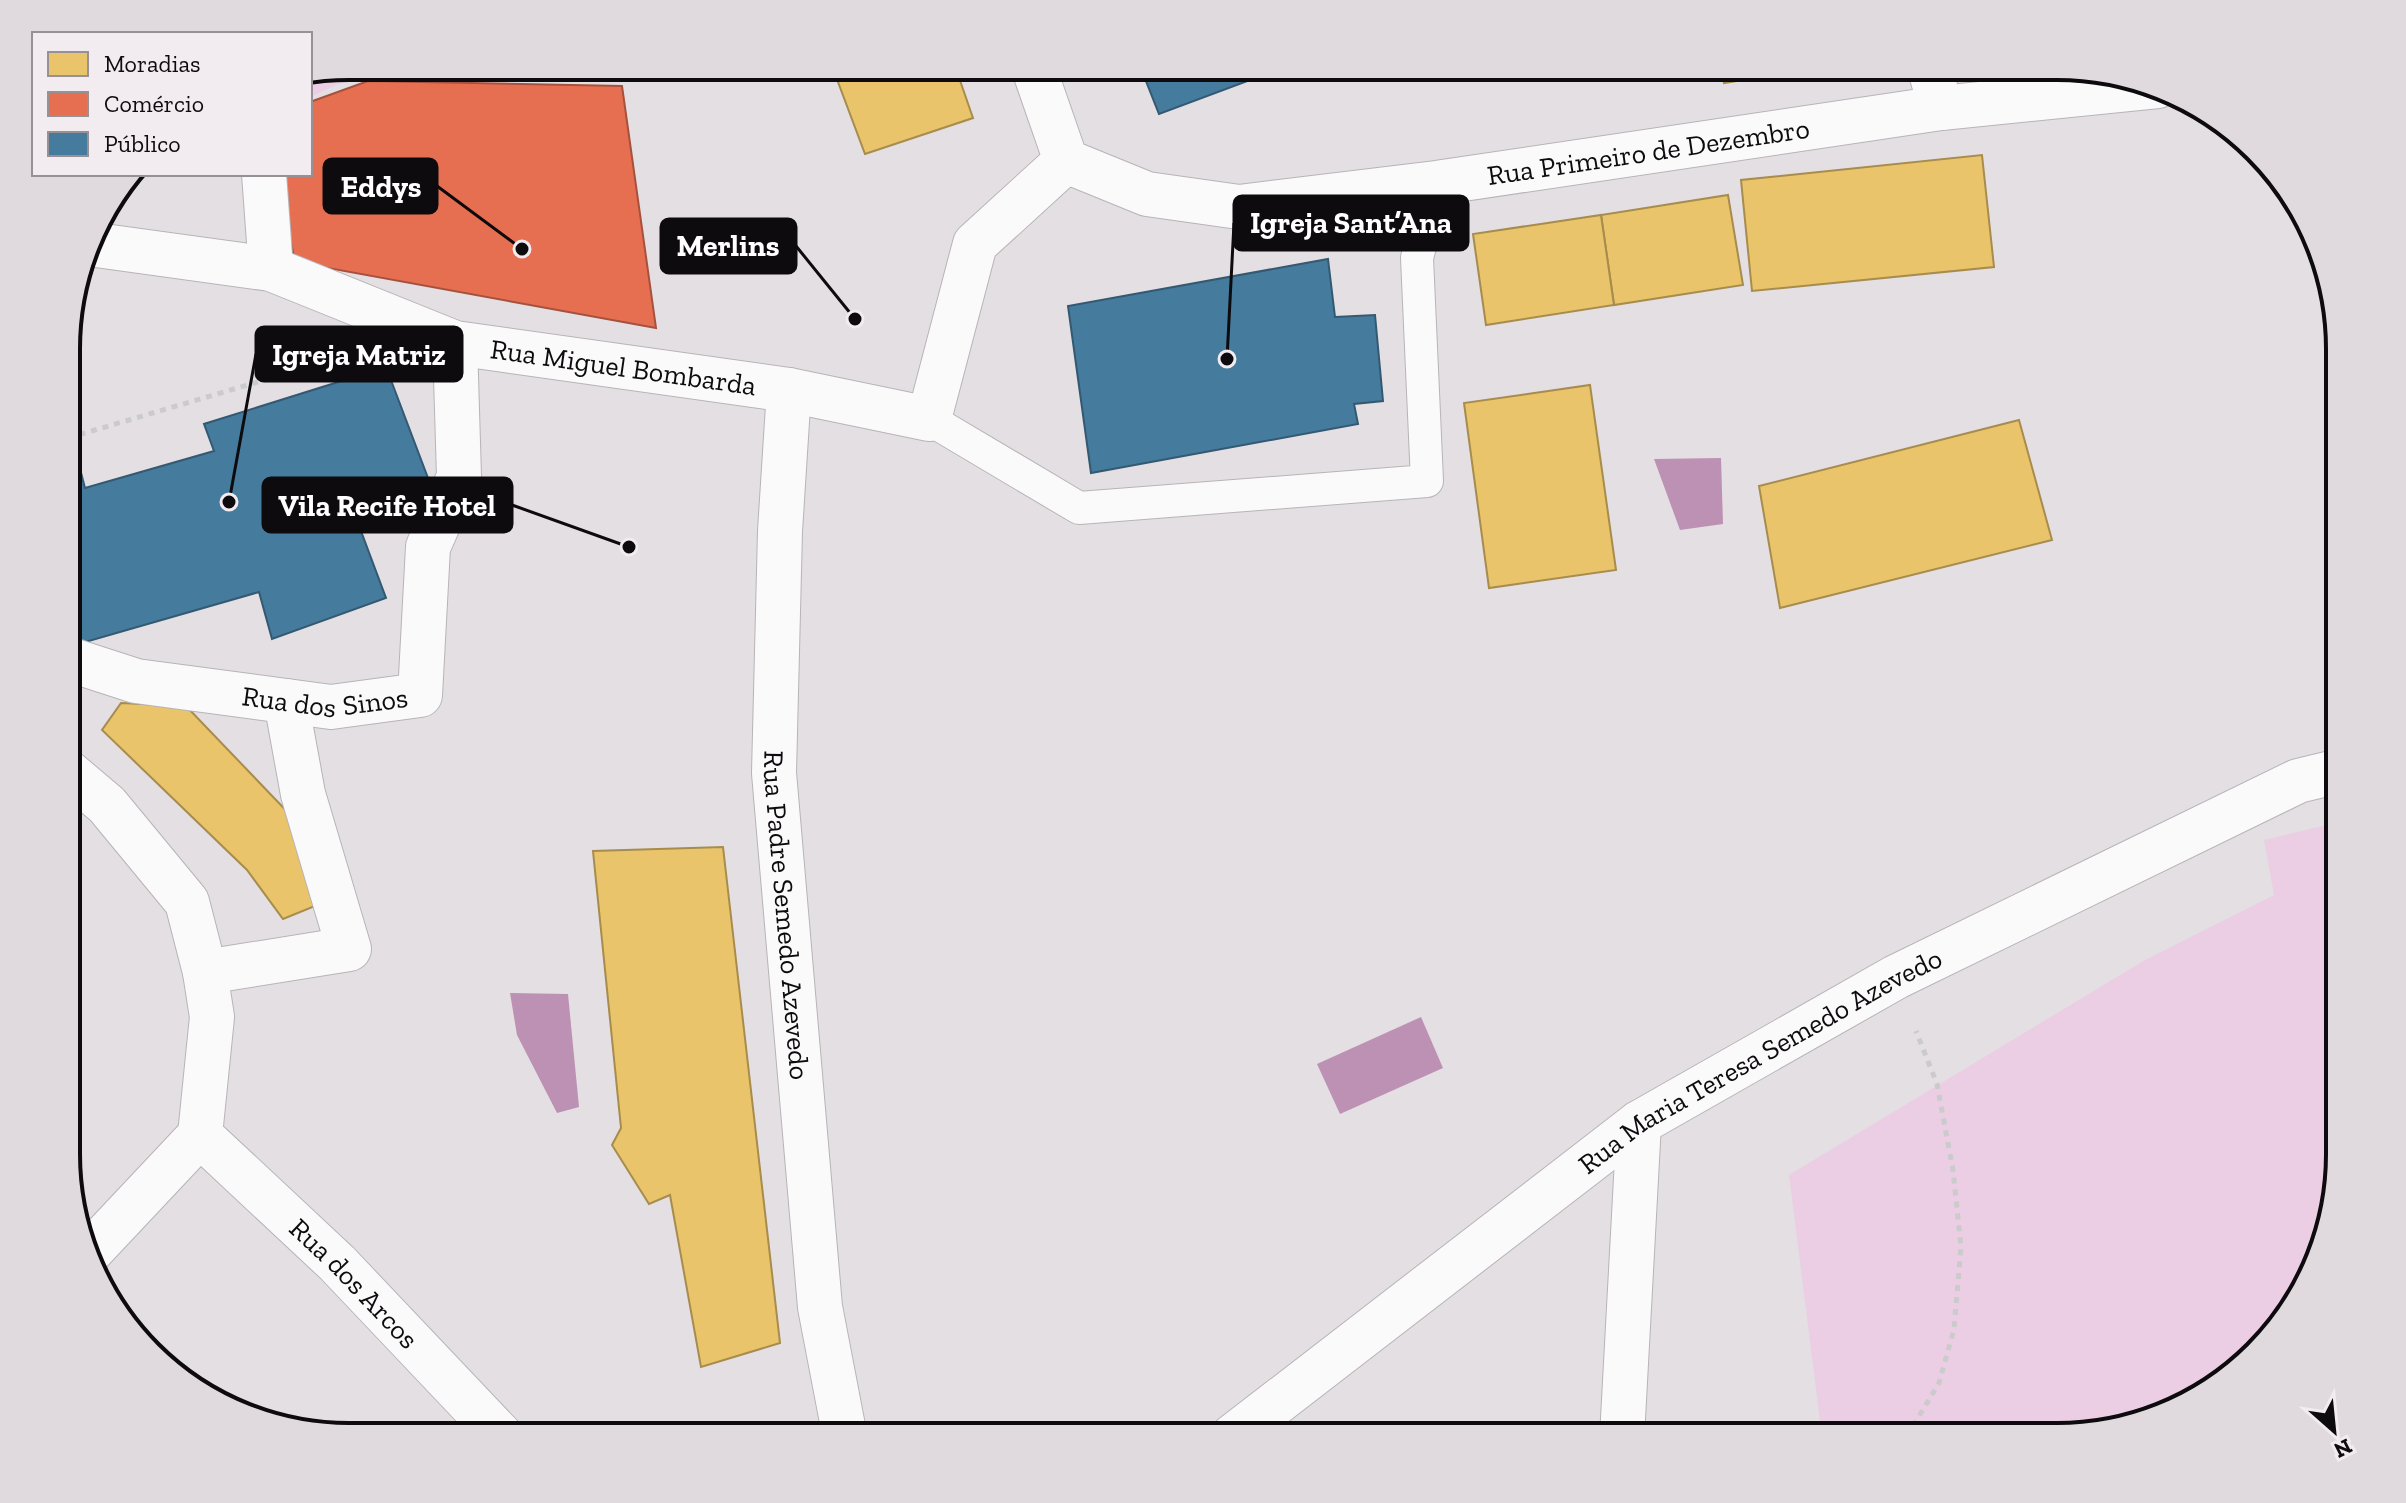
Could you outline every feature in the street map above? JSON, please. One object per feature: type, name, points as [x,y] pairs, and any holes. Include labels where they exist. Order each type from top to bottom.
[{"type":"street","points":[[929,419],[975,244],[1066,161],[1038,80]]},
{"type":"street","points":[[1933,80],[1941,108]]},
{"type":"street","name":"Rua Primeiro de Dezembro","points":[[1066,161],[1147,194],[1239,207],[1436,183],[1941,108],[2126,89]]},
{"type":"street","points":[[264,176],[271,269]]},
{"type":"street","name":"Rua Miguel Bombarda","points":[[100,246],[271,269],[455,343],[789,390],[929,419]]},
{"type":"street","name":"Rua dos Sinos","points":[[80,663],[136,681],[331,707],[420,695],[428,547],[459,477],[455,343]]},
{"type":"street","name":"Rua Padre Semedo Azevedo","points":[[789,390],[780,531],[774,773],[820,1307],[842,1423]]},
{"type":"street","points":[[205,972],[349,949],[303,794],[286,701]]},
{"type":"street","name":"Rua Maria Teresa Semedo Azevedo","points":[[1251,1422],[1639,1123],[1896,977],[2298,781],[2325,774]]},
{"type":"street","points":[[80,782],[107,805],[187,902],[205,972],[212,1017],[200,1135],[96,1245]]},
{"type":"street","points":[[1623,1422],[1639,1123]]},
{"type":"street","name":"Rua dos Arcos","points":[[200,1135],[337,1263],[489,1423]]},
{"type":"lane","points":[[929,419],[1079,508],[1427,481],[1417,258],[1436,183]]},
{"type":"path","points":[[80,435],[328,359],[344,357]]},
{"type":"path","points":[[1896,977],[1937,1084],[1953,1170],[1961,1247],[1954,1329],[1939,1383],[1915,1422]]},
{"type":"shaded area","points":[[347,80],[312,96],[312,82]]},
{"type":"shaded area","points":[[1721,458],[1723,524],[1680,530],[1654,459]]},
{"type":"shaded area","points":[[2325,825],[2325,1172],[2321,1207],[2312,1241],[2281,1304],[2235,1356],[2192,1387],[2160,1403],[2110,1418],[2075,1422],[1820,1422],[1789,1175],[2145,960],[2274,895],[2264,840]]},
{"type":"shaded area","points":[[510,993],[568,994],[579,1107],[557,1113],[517,1035]]},
{"type":"shaded area","points":[[1421,1017],[1443,1068],[1340,1114],[1317,1064]]},
{"type":"building: Moradias","points":[[837,80],[960,80],[973,118],[865,154]]},
{"type":"building: Moradias","points":[[1982,155],[1994,267],[1752,291],[1741,180]]},
{"type":"building: Moradias","points":[[1728,195],[1743,285],[1614,305],[1601,215]]},
{"type":"building: Moradias","points":[[1601,215],[1614,305],[1486,325],[1473,234]]},
{"type":"building: Moradias","points":[[1590,385],[1616,570],[1489,588],[1464,403]]},
{"type":"building: Moradias","points":[[2019,420],[2052,540],[1780,608],[1759,486]]},
{"type":"building: Moradias","points":[[121,703],[186,706],[300,825],[320,904],[283,919],[247,870],[102,730]]},
{"type":"building: Moradias","points":[[723,847],[780,1343],[701,1367],[670,1195],[649,1204],[612,1145],[621,1128],[593,851]]},
{"type":"building: Comércio","points":[[368,81],[622,86],[656,328],[295,262],[277,176],[312,176],[312,101]]},
{"type":"building: Público","points":[[1146,80],[1250,80],[1159,114]]},
{"type":"building: Público","points":[[1328,259],[1335,317],[1375,315],[1383,401],[1354,404],[1358,424],[1091,473],[1068,306]]},
{"type":"building: Público","points":[[386,367],[431,486],[355,515],[386,598],[272,639],[259,592],[80,644],[80,469],[85,488],[214,451],[204,424]]},
{"type":"place","name":"Eddys","points":[[522,249]]},
{"type":"place","name":"Merlins","points":[[855,319]]},
{"type":"place","name":"Igreja Sant’Ana","points":[[1227,359]]},
{"type":"place","name":"Igreja Matriz","points":[[229,502]]},
{"type":"place","name":"Vila Recife Hotel","points":[[629,547]]}]
